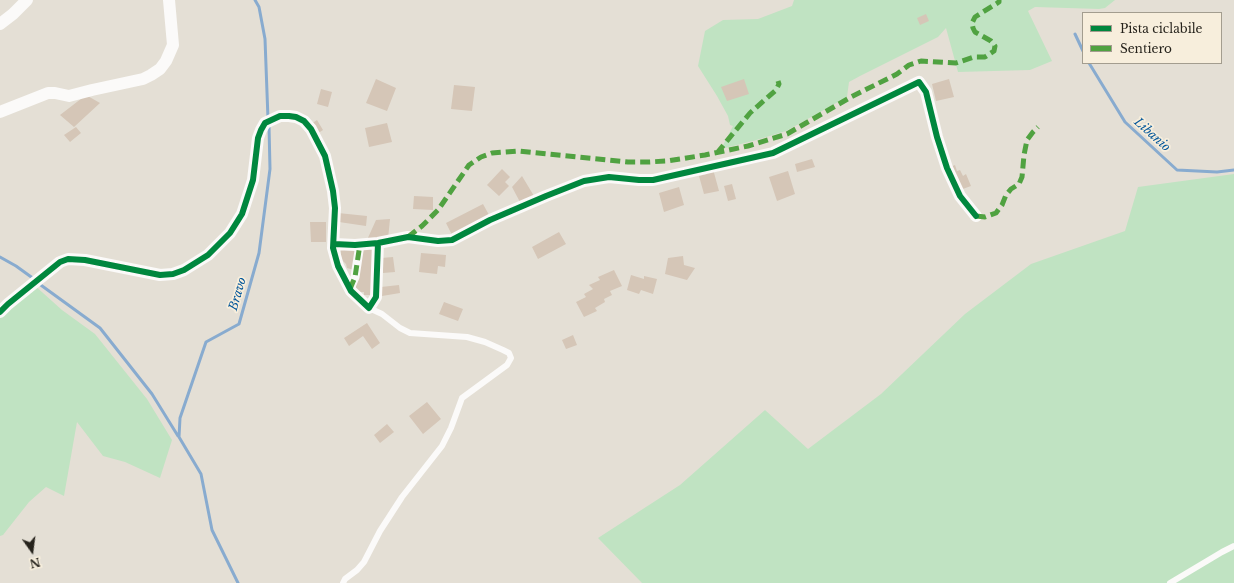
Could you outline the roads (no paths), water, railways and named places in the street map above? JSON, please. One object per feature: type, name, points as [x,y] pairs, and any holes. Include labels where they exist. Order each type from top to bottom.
[{"type":"street","points":[[0,24],[27,0]]},
{"type":"street","points":[[0,112],[48,93],[69,96],[143,79],[151,75],[160,69],[166,61],[173,45],[169,0]]},
{"type":"street","points":[[334,244],[378,243],[408,237],[438,241],[452,240],[490,220],[546,196],[596,178],[610,176],[639,180],[653,180],[772,153],[919,82],[926,92],[937,137],[947,168],[960,196],[976,216]]},
{"type":"street","points":[[0,312],[60,262],[68,259],[85,260],[160,275],[173,274],[184,270],[208,255],[230,233],[242,214],[253,180],[260,130],[269,121],[285,116],[296,117],[304,121],[319,142],[329,169],[333,190],[335,208],[334,244],[338,266],[350,289],[369,308],[376,297],[378,243]]},
{"type":"street","points":[[350,289],[355,277],[360,244]]},
{"type":"lane","points":[[343,583],[345,579],[357,570],[364,562],[380,530],[402,497],[442,446],[451,428],[462,398],[507,365],[511,358],[509,353],[503,350],[485,342],[467,337],[410,334],[382,314],[369,308]]},
{"type":"lane","points":[[1170,583],[1234,546]]},
{"type":"waterway","name":"Bravo","points":[[255,0],[259,7],[265,39],[268,119]]},
{"type":"waterway","name":"Libanio","points":[[1075,34],[1082,49]]},
{"type":"waterway","name":"Libanio","points":[[1090,64],[1125,122],[1177,170],[1217,172],[1234,170]]},
{"type":"waterway","name":"Bravo","points":[[238,583],[212,530],[201,474],[179,437],[180,418],[206,342],[239,324],[259,253],[270,169],[269,126]]},
{"type":"waterway","points":[[0,257],[34,279]]},
{"type":"waterway","points":[[38,283],[100,328],[152,394],[178,436]]}]
